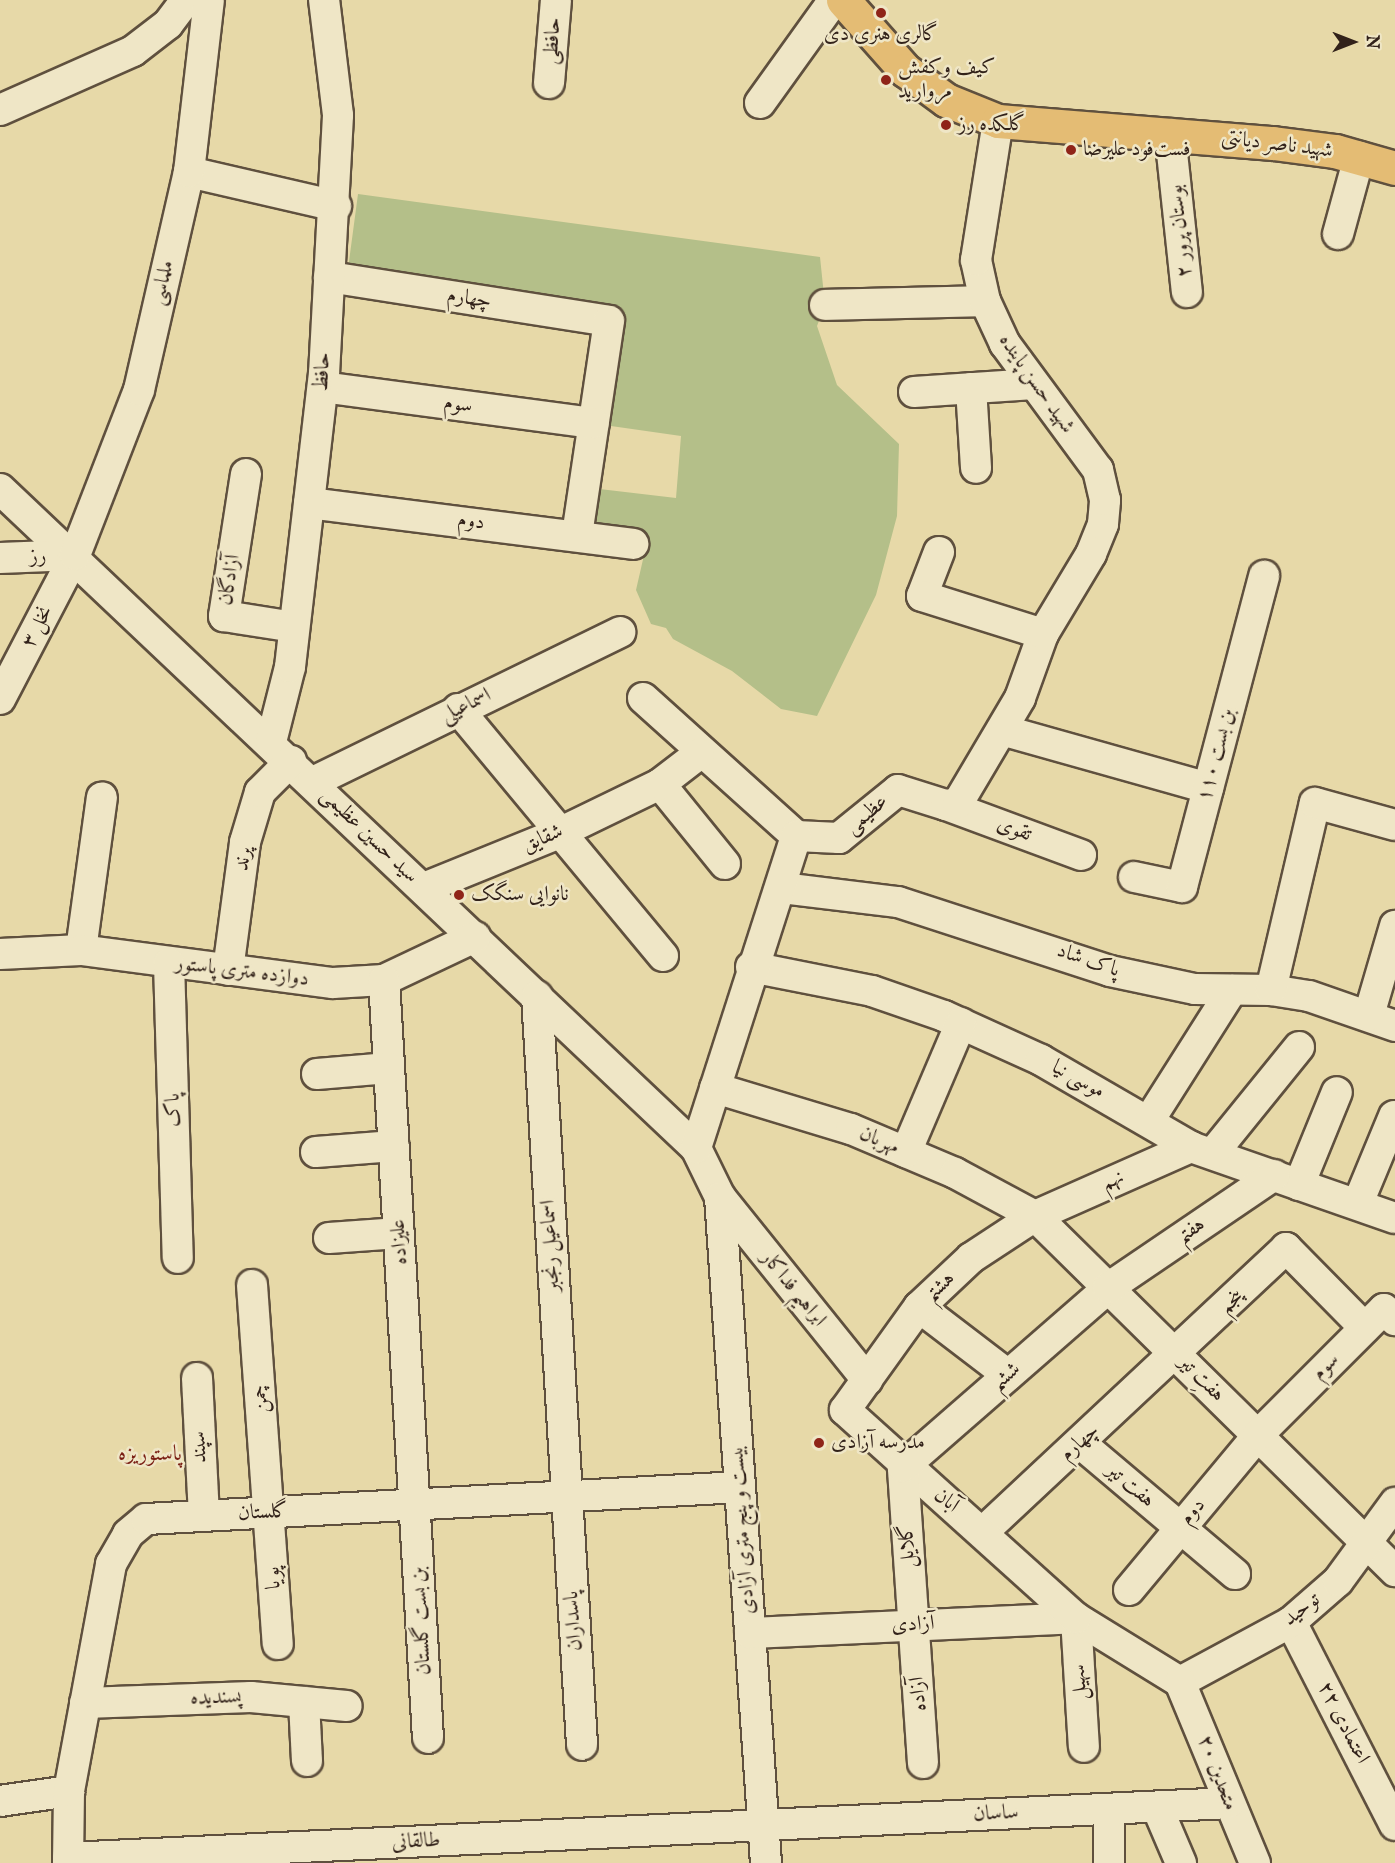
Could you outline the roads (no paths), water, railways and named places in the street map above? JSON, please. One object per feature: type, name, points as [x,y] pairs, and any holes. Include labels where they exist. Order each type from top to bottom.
[{"type":"main road","name":"شهید ناصر دیانتی","points":[[843,0],[905,69],[946,100],[998,121],[1170,134],[1359,157],[1395,168]]},
{"type":"street","points":[[0,110],[133,51],[168,24],[186,0]]},
{"type":"street","name":"ملماسی","points":[[75,555],[138,390],[189,172],[209,0]]},
{"type":"street","name":"حافظ","points":[[281,751],[323,387],[328,278],[336,206],[338,115],[324,0]]},
{"type":"street","name":"حافظی","points":[[549,83],[556,0]]},
{"type":"street","points":[[760,103],[834,0]]},
{"type":"street","name":"شهید حسن پاینده","points":[[998,121],[976,260],[985,301],[1005,344],[1098,470],[1106,500],[1091,554],[1043,634]]},
{"type":"street","name":"بوستان پرور ۲","points":[[1170,134],[1187,292]]},
{"type":"street","points":[[1338,234],[1359,157]]},
{"type":"street","points":[[189,172],[336,206]]},
{"type":"street","name":"چهارم","points":[[328,278],[609,321],[594,423]]},
{"type":"street","points":[[825,305],[985,301]]},
{"type":"street","points":[[914,392],[1034,384]]},
{"type":"street","name":"سوم","points":[[323,387],[594,423]]},
{"type":"street","points":[[972,388],[976,468]]},
{"type":"street","points":[[577,534],[594,423]]},
{"type":"street","name":"آزادگان","points":[[246,474],[224,616],[294,627]]},
{"type":"street","name":"سید حسین عظیمی","points":[[0,489],[75,555],[696,1148],[720,1197]]},
{"type":"street","name":"دوم","points":[[309,503],[577,534],[633,544]]},
{"type":"street","points":[[939,552],[922,596],[1043,634],[1002,730],[972,787],[958,803],[946,805]]},
{"type":"street","name":"رز","points":[[0,558],[75,555]]},
{"type":"street","name":"نخل ۳","points":[[0,699],[75,555]]},
{"type":"street","name":"بن بست ۱۱۰","points":[[1134,878],[1182,887],[1264,576]]},
{"type":"street","name":"اسماعیلی","points":[[313,782],[458,709],[620,632]]},
{"type":"street","points":[[643,698],[699,754],[796,836],[782,888],[751,967],[696,1148]]},
{"type":"street","points":[[458,709],[557,834],[663,956]]},
{"type":"street","points":[[1002,730],[1208,788]]},
{"type":"street","name":"پرند","points":[[228,970],[245,842],[260,792],[281,751]]},
{"type":"street","name":"شقایق","points":[[424,888],[557,834],[660,784],[699,754]]},
{"type":"street","points":[[660,784],[725,864]]},
{"type":"street","name":"عظیمی","points":[[796,836],[839,838],[898,790],[946,805]]},
{"type":"street","points":[[81,950],[102,797]]},
{"type":"street","points":[[1271,990],[1315,803],[1395,825]]},
{"type":"street","name":"تقوی","points":[[946,805],[1081,855]]},
{"type":"street","name":"پاک شاد","points":[[782,888],[898,902],[1110,971],[1195,989],[1271,990],[1382,1020]]},
{"type":"street","points":[[1382,1020],[1395,926]]},
{"type":"street","name":"دوازده متری پاستور","points":[[0,954],[81,950],[333,983],[384,980],[475,937]]},
{"type":"street","name":"پاک","points":[[169,963],[178,1258]]},
{"type":"street","name":"موسی نیا","points":[[751,967],[872,991],[961,1023],[1150,1119],[1202,1150],[1358,1203],[1395,1218]]},
{"type":"street","name":"علیزاده","points":[[384,980],[416,1504]]},
{"type":"street","points":[[1150,1119],[1232,990]]},
{"type":"street","name":"اسماعیل رنجبر","points":[[537,996],[565,1496]]},
{"type":"street","points":[[906,1152],[961,1023]]},
{"type":"street","points":[[1202,1150],[1299,1047]]},
{"type":"street","points":[[317,1074],[389,1068]]},
{"type":"street","name":"مهربان","points":[[715,1088],[851,1129],[906,1152],[1035,1216]]},
{"type":"street","points":[[1286,1180],[1337,1092]]},
{"type":"street","points":[[1358,1203],[1394,1116]]},
{"type":"street","points":[[316,1152],[394,1146]]},
{"type":"street","name":"نهم","points":[[1035,1216],[1202,1150]]},
{"type":"street","name":"هفتم","points":[[1108,1288],[1286,1180]]},
{"type":"street","name":"ابراهیم فداکار","points":[[720,1197],[867,1380]]},
{"type":"street","name":"بیست و پنج متری آزادی","points":[[720,1197],[766,1863]]},
{"type":"street","name":"هفتِ تیر","points":[[1035,1216],[1395,1571]]},
{"type":"street","name":"هشتم","points":[[867,1380],[919,1307],[971,1258],[1035,1216]]},
{"type":"street","points":[[328,1238],[399,1233]]},
{"type":"street","name":"پنجم","points":[[1177,1355],[1286,1248],[1365,1328]]},
{"type":"street","name":"چمن","points":[[252,1285],[270,1512]]},
{"type":"street","name":"ششم","points":[[903,1467],[1108,1288]]},
{"type":"street","points":[[919,1307],[1008,1375]]},
{"type":"street","name":"سوم","points":[[1258,1435],[1384,1309],[1395,1320]]},
{"type":"street","name":"چهارم","points":[[984,1532],[1177,1355]]},
{"type":"street","name":"سپند","points":[[197,1378],[204,1516]]},
{"type":"street","name":"آبان","points":[[867,1380],[845,1410],[903,1467],[984,1532],[1076,1618],[1180,1682]]},
{"type":"street","name":"دوم","points":[[1128,1590],[1258,1435]]},
{"type":"street","name":"هفت تیر","points":[[1080,1443],[1235,1574]]},
{"type":"street","name":"گلایل","points":[[903,1467],[912,1625]]},
{"type":"street","name":"گلستان","points":[[68,1861],[69,1791],[111,1564],[128,1534],[146,1519],[740,1487]]},
{"type":"street","name":"پاسداران","points":[[565,1496],[582,1745]]},
{"type":"street","name":"توحید","points":[[1180,1682],[1291,1622],[1338,1581],[1395,1503]]},
{"type":"street","name":"بن بست گلستان","points":[[416,1504],[428,1738]]},
{"type":"street","name":"پویا","points":[[270,1512],[278,1644]]},
{"type":"street","name":"آزادی","points":[[750,1633],[1076,1618]]},
{"type":"street","name":"سهیل","points":[[1076,1618],[1084,1747]]},
{"type":"street","name":"اعتمادی ۲۲","points":[[1291,1622],[1395,1825]]},
{"type":"street","name":"آزاده","points":[[912,1625],[923,1763]]},
{"type":"street","name":"متحدین ۲۰","points":[[1180,1682],[1228,1803],[1255,1863]]},
{"type":"street","name":"پسندیده","points":[[85,1704],[251,1697],[347,1706]]},
{"type":"street","points":[[304,1702],[307,1761]]},
{"type":"street","points":[[0,1801],[69,1791]]},
{"type":"street","name":"ساسان","points":[[764,1825],[1228,1803]]},
{"type":"street","points":[[1157,1807],[1181,1863]]},
{"type":"street","points":[[1109,1809],[1109,1863]]},
{"type":"street","name":"طالقانی","points":[[68,1861],[764,1825]]},
{"type":"place","name":"گالری هنری دی","points":[[881,13]]},
{"type":"place","name":"کیف و‌کفش مروارید","points":[[886,80]]},
{"type":"place","name":"گلکده رز","points":[[946,125]]},
{"type":"place","name":"فست‌فود علیرضا","points":[[1071,150]]},
{"type":"place","name":"نانوایی سنگک","points":[[459,895]]},
{"type":"place","name":"مدرسه آزادی","points":[[819,1443]]},
{"type":"district","name":"پاستوریزه","points":[[150,1455]]}]
